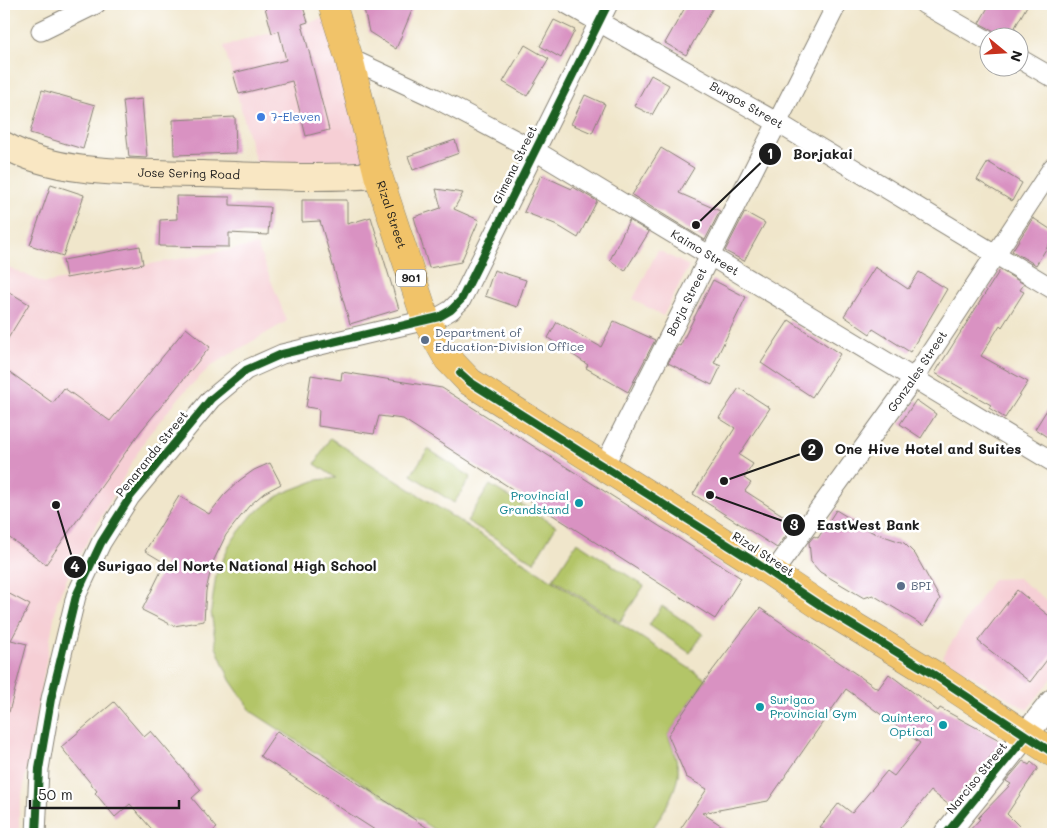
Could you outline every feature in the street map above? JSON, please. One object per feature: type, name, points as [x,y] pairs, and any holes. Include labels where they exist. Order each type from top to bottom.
[{"type":"main road","name":"Rizal Street","points":[[332,4],[349,58],[378,175],[426,320],[448,358],[470,382],[773,573],[821,606],[936,676],[1053,754]]},
{"type":"main road","name":"Jose Sering Road","points":[[4,145],[39,160],[98,171],[329,178],[378,175]]},
{"type":"street","points":[[41,31],[96,4]]},
{"type":"street","name":"Burgos Street","points":[[566,4],[778,123],[1053,289]]},
{"type":"street","name":"Gimena Street","points":[[426,320],[439,317],[451,310],[461,300],[608,4]]},
{"type":"street","name":"Borja Street","points":[[604,466],[837,4]]},
{"type":"street","points":[[924,4],[980,36]]},
{"type":"street","name":"Kaimo Street","points":[[349,58],[436,98],[534,150],[1053,462]]},
{"type":"street","points":[[1030,65],[1053,78]]},
{"type":"street","name":"Gonzales Street","points":[[773,573],[914,378],[1053,167]]},
{"type":"street","name":"Penaranda Street","points":[[36,834],[39,769],[51,699],[76,596],[101,543],[130,497],[211,399],[246,370],[282,354],[426,320]]},
{"type":"street","name":"Narciso Street","points":[[946,834],[1053,702]]},
{"type":"shaded area","points":[[325,18],[365,160],[256,163],[224,46]]},
{"type":"shaded area","points":[[257,245],[287,321],[212,365],[183,393],[146,438],[70,572],[57,601],[19,813],[19,834],[4,834],[4,265],[44,283]]},
{"type":"shaded area","points":[[658,250],[689,266],[663,316],[633,299]]},
{"type":"shaded area","points":[[1018,578],[1053,605],[1053,677],[1027,710],[942,657],[993,579]]},
{"type":"green space","points":[[330,438],[706,679],[668,735],[678,768],[678,775],[673,793],[658,821],[648,834],[441,834],[252,712],[230,680],[216,647],[211,611],[216,575],[231,542],[253,514],[283,493],[317,480],[336,478],[315,464]]},
{"type":"green space","points":[[428,449],[471,477],[454,503],[411,475]]},
{"type":"green space","points":[[490,485],[556,526],[534,562],[467,521]]},
{"type":"green space","points":[[577,542],[644,586],[620,622],[553,579]]},
{"type":"green space","points":[[662,606],[703,634],[690,653],[649,625]]},
{"type":"building","points":[[264,4],[302,4],[308,22],[302,24],[329,130],[306,136],[292,81],[239,94],[233,73],[286,60],[279,31],[272,33]]},
{"type":"building","points":[[363,4],[405,4],[413,8],[396,49],[369,32]]},
{"type":"building","points":[[687,4],[715,4],[686,55],[665,43]]},
{"type":"building","points":[[990,4],[1028,4],[1015,28],[988,28],[979,23]]},
{"type":"building","points":[[554,20],[575,30],[561,58],[540,46]]},
{"type":"building","points":[[525,45],[549,59],[527,96],[503,82]]},
{"type":"building","points":[[651,75],[669,85],[652,115],[634,106]]},
{"type":"building","points":[[42,90],[95,105],[83,149],[30,133]]},
{"type":"building","points":[[585,95],[605,104],[592,133],[571,124]]},
{"type":"building","points":[[142,99],[147,158],[129,157],[123,101]]},
{"type":"building","points":[[235,117],[236,153],[174,155],[173,120]]},
{"type":"building","points":[[455,140],[459,153],[413,170],[408,156]]},
{"type":"building","points":[[661,148],[694,168],[679,193],[720,211],[705,240],[632,195]]},
{"type":"building","points":[[988,162],[1022,183],[1012,201],[977,180]]},
{"type":"building","points":[[541,175],[572,189],[573,187],[597,201],[578,238],[555,224],[524,212]]},
{"type":"building","points":[[51,184],[84,195],[63,256],[30,245]]},
{"type":"building","points":[[436,189],[463,193],[454,209],[479,220],[461,262],[429,268],[414,217],[441,208]]},
{"type":"building","points":[[176,196],[230,197],[230,205],[270,207],[268,235],[229,233],[229,247],[159,246],[160,220],[177,219]]},
{"type":"building","points":[[302,200],[347,200],[347,224],[371,217],[399,309],[350,324],[320,221],[302,222]]},
{"type":"building","points":[[745,212],[765,223],[744,261],[725,251]]},
{"type":"building","points":[[1033,218],[1053,231],[1053,238],[1036,265],[1012,251]]},
{"type":"building","points":[[629,220],[649,232],[625,271],[610,260]]},
{"type":"building","points":[[140,246],[143,264],[66,278],[63,260]]},
{"type":"building","points":[[875,267],[908,289],[919,272],[947,289],[910,352],[873,329],[870,334],[844,316]]},
{"type":"building","points":[[494,270],[526,280],[517,307],[485,296]]},
{"type":"building","points":[[1000,270],[1024,284],[1020,290],[1024,292],[1002,327],[1000,325],[981,356],[1028,382],[1005,418],[989,408],[991,405],[935,373]]},
{"type":"building","points":[[713,280],[746,297],[714,363],[721,366],[712,385],[668,363],[678,345],[680,346]]},
{"type":"building","points":[[4,289],[29,304],[4,345]]},
{"type":"building","points":[[789,320],[840,354],[812,397],[761,363]]},
{"type":"building","points":[[614,321],[655,340],[628,392],[586,368],[588,365],[548,338],[557,322],[601,347]]},
{"type":"building","points":[[186,328],[210,347],[140,432],[46,564],[4,534],[4,368],[53,403],[64,388],[110,421]]},
{"type":"building","name":"Provincial Grandstand","points":[[342,372],[442,388],[741,578],[715,619],[403,419],[379,416],[374,434],[318,426],[319,409],[306,407],[311,375],[341,380]]},
{"type":"building","points":[[739,388],[770,408],[739,455],[753,464],[744,478],[751,483],[745,491],[795,523],[777,548],[693,494],[735,428],[719,418]]},
{"type":"building","points":[[916,400],[936,414],[921,438],[900,424]]},
{"type":"building","points":[[1053,400],[1053,441],[1035,429]]},
{"type":"building","points":[[270,463],[281,484],[264,493],[249,506],[226,535],[212,564],[206,591],[204,621],[174,626],[142,610],[165,563],[145,551],[179,496],[209,514],[224,495],[240,480],[254,470]]},
{"type":"building","points":[[836,510],[872,532],[904,543],[915,554],[940,599],[924,626],[873,595],[864,598],[820,572],[811,562],[809,542],[814,536],[818,538]]},
{"type":"building","points":[[1017,590],[1053,619],[1053,652],[1030,682],[978,641]]},
{"type":"building","points":[[4,591],[30,605],[11,640],[27,644],[9,712],[4,711]]},
{"type":"building","name":"Surigao Provincial Gym","points":[[760,608],[878,689],[889,674],[938,711],[940,708],[1003,742],[949,805],[931,791],[895,834],[829,834],[820,827],[839,803],[852,813],[887,771],[894,776],[920,743],[846,689],[768,801],[702,813],[735,834],[677,834],[707,789],[686,777],[668,735],[706,679]]},
{"type":"building","points":[[114,702],[144,737],[151,731],[201,790],[192,798],[217,828],[209,834],[156,834],[130,804],[115,817],[95,793],[97,791],[61,747]]},
{"type":"building","points":[[277,731],[437,834],[381,834],[260,756]]},
{"type":"building","points":[[1023,761],[1029,765],[1031,762],[1038,768],[1007,814],[1027,834],[966,834],[980,819],[978,818],[1011,784],[1006,781]]},
{"type":"cycle path","points":[[36,834],[39,769],[51,699],[76,596],[101,543],[130,497],[211,399],[246,370],[282,354],[439,317],[451,310],[461,300],[608,4]]},
{"type":"cycle path","points":[[460,373],[470,382],[755,562],[821,606],[936,676],[1053,753]]},
{"type":"cycle path","points":[[946,834],[1026,736]]},
{"type":"place","name":"7-Eleven","points":[[261,117]]},
{"type":"place","name":"Borjakai","points":[[696,225]]},
{"type":"place","name":"Department of Education-Division Office","points":[[425,340]]},
{"type":"place","name":"One Hive Hotel and Suites","points":[[724,481]]},
{"type":"place","name":"EastWest Bank","points":[[710,495]]},
{"type":"place","name":"Provincial Grandstand","points":[[579,503]]},
{"type":"place","name":"Surigao del Norte National High School","points":[[56,505]]},
{"type":"place","name":"BPI","points":[[901,586]]},
{"type":"place","name":"Surigao Provincial Gym","points":[[760,707]]},
{"type":"place","name":"Quintero Optical","points":[[943,725]]}]
